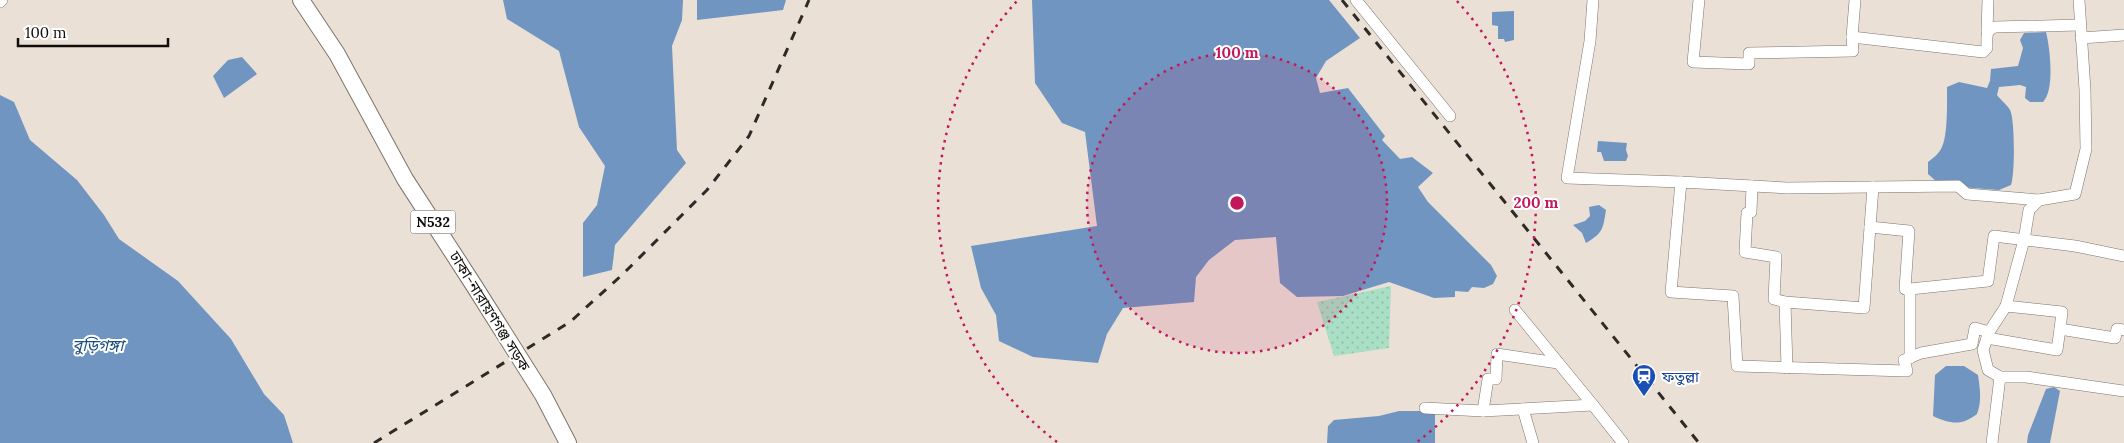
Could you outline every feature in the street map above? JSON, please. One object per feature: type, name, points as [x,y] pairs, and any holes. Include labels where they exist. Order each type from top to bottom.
[{"type":"highway","name":"ঢাকা-নারায়ণগঞ্জ সড়ক","points":[[301,0],[337,54],[405,179],[538,387],[568,443]]},
{"type":"street","points":[[1356,0],[1450,116]]},
{"type":"street","points":[[1593,0],[1590,41],[1567,178],[1787,188],[1958,186],[1967,194],[2039,200],[2075,194],[2086,148],[2085,90],[2079,0]]},
{"type":"street","points":[[1699,0],[1693,62],[1749,64],[1749,53],[1852,51],[1855,0]]},
{"type":"street","points":[[1852,37],[1983,52],[1988,48],[1988,0]]},
{"type":"street","points":[[1987,32],[1999,26],[2080,25]]},
{"type":"street","points":[[2081,38],[2124,35]]},
{"type":"street","points":[[1681,182],[1671,292],[1733,296],[1737,366],[1907,371],[1904,360],[1920,353],[1972,344],[1975,328],[1988,335],[2057,350],[2062,312],[2006,306]]},
{"type":"street","points":[[1752,186],[1751,212],[1747,213],[1745,252],[1776,257],[1774,299],[1785,302],[1864,308],[1873,187]]},
{"type":"street","points":[[2039,200],[2029,210],[2024,240],[2006,306],[1988,335],[1983,350],[1988,370],[2000,377],[2026,377],[2124,391]]},
{"type":"street","points":[[1870,227],[1909,231],[1905,289],[1988,281],[1994,236],[2075,246],[2124,256]]},
{"type":"street","points":[[1910,289],[1910,358]]},
{"type":"street","points":[[1785,302],[1787,368]]},
{"type":"street","points":[[1515,310],[1623,443]]},
{"type":"street","points":[[2060,329],[2114,338],[2117,328],[2124,330]]},
{"type":"street","points":[[1483,411],[1488,379],[1496,379],[1496,354],[1558,363]]},
{"type":"street","points":[[1992,443],[2000,377]]},
{"type":"street","points":[[1424,408],[1483,411],[1593,405]]},
{"type":"street","points":[[1523,409],[1533,443]]},
{"type":"green space","points":[[1391,286],[1389,348],[1334,356],[1317,302]]},
{"type":"water","points":[[503,0],[683,0],[682,20],[672,46],[677,150],[686,163],[615,245],[612,270],[583,277],[583,223],[597,205],[605,166],[579,127],[559,51],[507,19]]},
{"type":"water","points":[[697,0],[786,0],[783,10],[697,20]]},
{"type":"water","points":[[1032,0],[1329,0],[1360,38],[1326,61],[1316,78],[1320,93],[1348,88],[1385,136],[1382,140],[1400,159],[1412,157],[1433,173],[1418,187],[1428,202],[1491,265],[1497,276],[1493,284],[1484,288],[1472,287],[1468,292],[1455,291],[1455,297],[1434,298],[1389,282],[1343,296],[1297,297],[1280,283],[1276,237],[1235,240],[1209,260],[1196,277],[1194,302],[1123,308],[1107,334],[1098,363],[1033,357],[999,341],[996,315],[981,288],[971,246],[1097,226],[1085,132],[1062,123],[1035,83]]},
{"type":"water","points":[[1514,11],[1514,40],[1505,42],[1504,39],[1498,39],[1498,26],[1492,25],[1492,12]]},
{"type":"water","points":[[2046,32],[2050,58],[2050,79],[2047,96],[2043,102],[2030,102],[2025,98],[2026,87],[2020,85],[1999,87],[1997,95],[2009,108],[2012,115],[2014,147],[2011,185],[1999,190],[1938,183],[1928,174],[1928,162],[1936,156],[1944,142],[1947,118],[1947,87],[1959,82],[1987,88],[1991,69],[2018,66],[2023,48],[2020,40],[2024,33]]},
{"type":"water","points":[[242,57],[257,74],[224,98],[213,76],[228,60]]},
{"type":"water","name":"বুড়িগঙ্গা","points":[[0,95],[14,102],[30,140],[77,180],[104,215],[119,239],[178,281],[231,339],[264,394],[284,415],[293,443],[0,443]]},
{"type":"water","points":[[1598,141],[1627,143],[1626,150],[1628,156],[1626,161],[1604,161],[1601,152],[1597,152]]},
{"type":"water","points":[[1599,205],[1606,210],[1603,226],[1596,236],[1586,243],[1582,233],[1573,225],[1585,221],[1590,216],[1589,207]]},
{"type":"water","points":[[1946,366],[1964,366],[1978,375],[1979,409],[1977,414],[1961,422],[1945,421],[1933,416],[1935,375]]},
{"type":"water","points":[[2054,387],[2060,391],[2050,443],[2027,443],[2028,435],[2046,389]]},
{"type":"water","points":[[1399,411],[1424,411],[1435,414],[1435,443],[1327,443],[1328,426],[1334,420],[1379,416]]},
{"type":"railway","points":[[374,443],[570,322],[623,274],[707,190],[749,136],[809,0]]},
{"type":"railway","points":[[1342,0],[1699,443]]},
{"type":"place","name":"ফতুল্লা","points":[[1644,397]]}]
